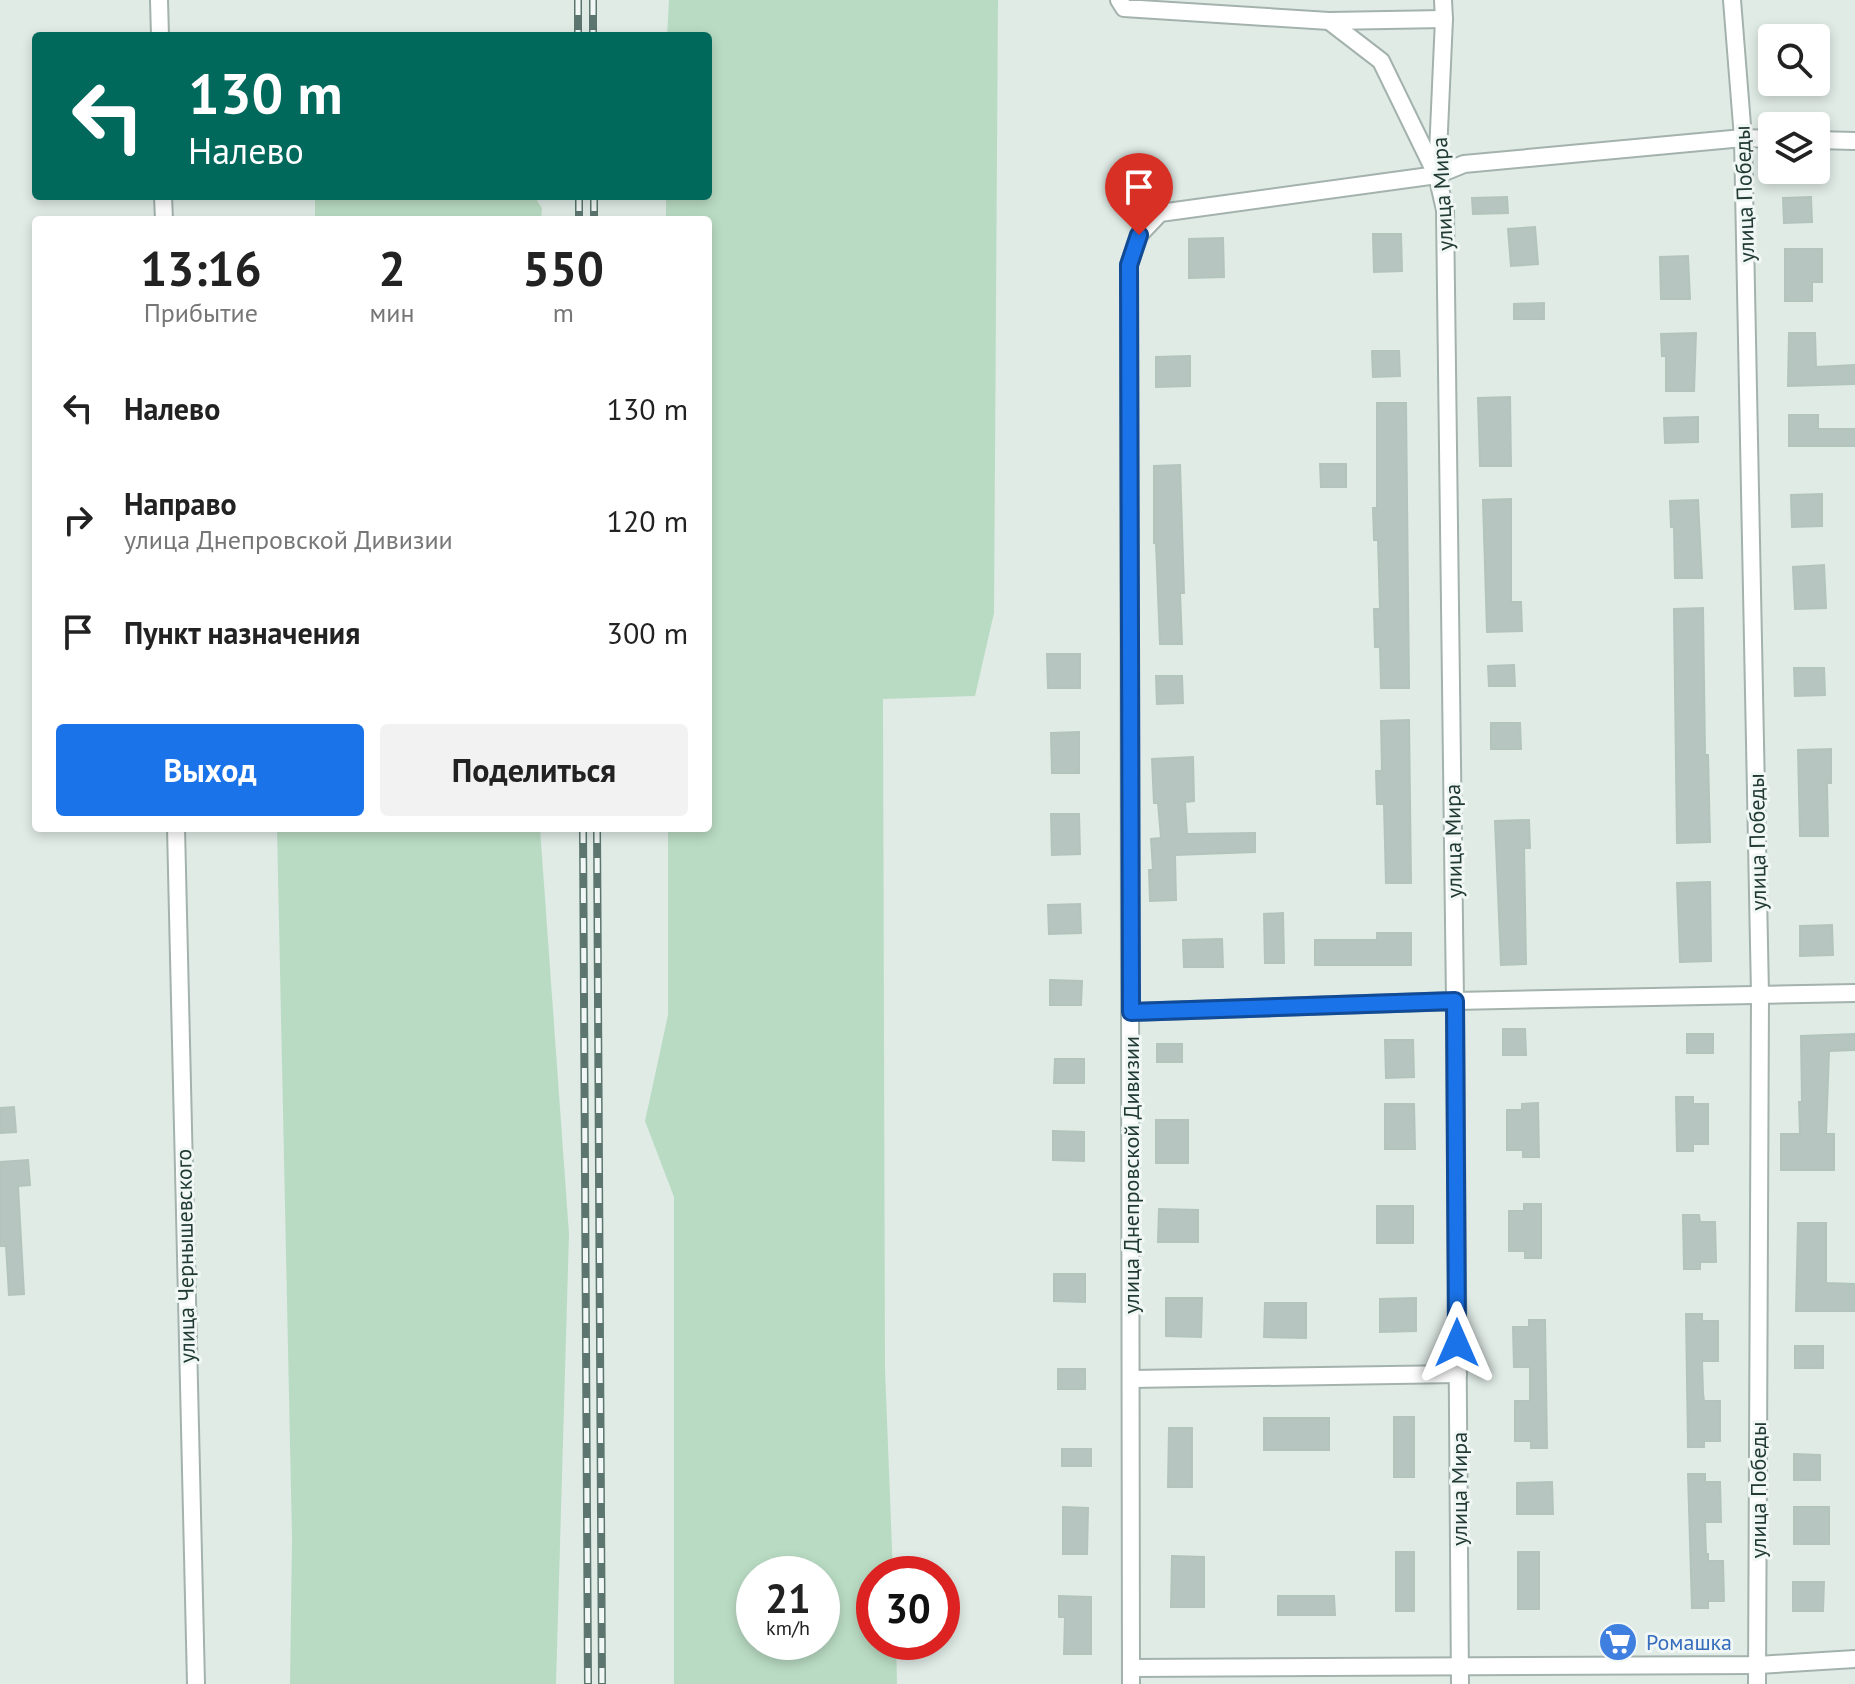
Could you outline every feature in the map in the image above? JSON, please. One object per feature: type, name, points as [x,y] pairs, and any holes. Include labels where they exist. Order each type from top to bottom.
[{"type":"street","points":[[159,0],[160,32]]},
{"type":"street","points":[[1119,0],[1124,8],[1329,21],[1444,19]]},
{"type":"street","name":"улица Мира","points":[[1443,0],[1437,175],[1445,210],[1460,1684]]},
{"type":"street","name":"улица Победы","points":[[1732,0],[1743,138],[1760,994],[1757,1684]]},
{"type":"street","points":[[1329,21],[1381,61],[1437,175],[1464,164],[1758,139]]},
{"type":"street","points":[[1830,140],[1855,141]]},
{"type":"street","name":"улица Днепровской Дивизии","points":[[1132,1676],[1129,265],[1139,235],[1160,213],[1437,175]]},
{"type":"street","name":"улица Чернышевского","points":[[176,832],[196,1684]]},
{"type":"street","points":[[1131,1012],[1455,1001],[1855,993]]},
{"type":"street","points":[[1131,1379],[1458,1374]]},
{"type":"street","points":[[1132,1676],[1460,1666],[1758,1665],[1855,1659]]},
{"type":"green space","points":[[669,0],[998,0],[994,613],[975,696],[883,699],[885,1369],[892,1556],[856,1556],[856,1660],[896,1660],[897,1684],[674,1684],[674,1197],[645,1121],[668,1015],[668,832],[712,832],[712,216],[666,216],[666,200],[712,200],[712,32],[667,32]]},
{"type":"green space","points":[[315,200],[537,200],[542,208],[541,216],[315,216]]},
{"type":"green space","points":[[277,832],[540,832],[569,1234],[556,1684],[290,1684],[292,1538]]},
{"type":"building","points":[[1507,197],[1508,213],[1473,214],[1472,198]]},
{"type":"building","points":[[1811,197],[1812,222],[1784,223],[1783,198]]},
{"type":"building","points":[[1535,227],[1538,264],[1511,266],[1508,229]]},
{"type":"building","points":[[1373,234],[1401,234],[1402,271],[1374,272]]},
{"type":"building","points":[[1223,238],[1224,277],[1189,278],[1189,239]]},
{"type":"building","points":[[1785,249],[1822,249],[1822,282],[1812,282],[1812,301],[1785,301]]},
{"type":"building","points":[[1688,256],[1690,299],[1661,299],[1660,257]]},
{"type":"building","points":[[1544,303],[1544,319],[1514,319],[1514,304]]},
{"type":"building","points":[[1696,333],[1694,391],[1666,391],[1666,356],[1662,356],[1661,334]]},
{"type":"building","points":[[1789,333],[1815,333],[1816,367],[1855,365],[1855,384],[1788,386]]},
{"type":"building","points":[[1372,351],[1399,351],[1400,376],[1373,377]]},
{"type":"building","points":[[1190,356],[1190,386],[1156,387],[1156,357]]},
{"type":"building","points":[[1510,397],[1511,466],[1480,466],[1478,398]]},
{"type":"building","points":[[1377,403],[1406,403],[1409,688],[1381,688],[1380,647],[1375,647],[1374,609],[1380,609],[1378,540],[1374,540],[1373,508],[1377,508]]},
{"type":"building","points":[[1789,415],[1818,415],[1818,429],[1855,429],[1855,446],[1789,446]]},
{"type":"building","points":[[1698,417],[1698,442],[1665,443],[1664,418]]},
{"type":"building","points":[[1320,464],[1346,464],[1346,487],[1321,487]]},
{"type":"building","points":[[1180,465],[1184,593],[1180,593],[1182,644],[1160,644],[1154,543],[1154,466]]},
{"type":"building","points":[[1822,494],[1822,526],[1792,527],[1791,495]]},
{"type":"building","points":[[1511,499],[1511,602],[1521,602],[1522,631],[1487,632],[1483,500]]},
{"type":"building","points":[[1698,500],[1702,578],[1675,578],[1670,501]]},
{"type":"building","points":[[1824,565],[1826,608],[1795,609],[1793,567]]},
{"type":"building","points":[[1703,608],[1710,842],[1677,843],[1674,609]]},
{"type":"building","points":[[1047,654],[1080,654],[1080,688],[1048,688]]},
{"type":"building","points":[[1514,665],[1515,686],[1489,686],[1488,666]]},
{"type":"building","points":[[1794,668],[1824,668],[1825,695],[1795,696]]},
{"type":"building","points":[[1156,676],[1182,676],[1183,703],[1157,704]]},
{"type":"building","points":[[1409,720],[1411,883],[1386,883],[1384,804],[1377,804],[1376,771],[1382,771],[1381,721]]},
{"type":"building","points":[[1491,723],[1520,723],[1521,749],[1491,749]]},
{"type":"building","points":[[1079,732],[1079,773],[1052,773],[1051,733]]},
{"type":"building","points":[[1831,749],[1831,783],[1827,783],[1828,836],[1800,836],[1798,750]]},
{"type":"building","points":[[1193,757],[1194,801],[1185,802],[1187,834],[1255,833],[1255,852],[1175,855],[1176,900],[1150,901],[1149,870],[1153,870],[1151,839],[1161,838],[1158,803],[1154,803],[1152,759]]},
{"type":"building","points":[[1051,814],[1079,814],[1080,854],[1052,855]]},
{"type":"building","points":[[1529,820],[1530,848],[1524,848],[1526,964],[1501,965],[1495,821]]},
{"type":"building","points":[[1710,882],[1711,961],[1680,962],[1677,883]]},
{"type":"building","points":[[1080,904],[1081,933],[1049,934],[1048,905]]},
{"type":"building","points":[[1283,913],[1284,963],[1265,963],[1264,914]]},
{"type":"building","points":[[1832,925],[1833,955],[1800,956],[1800,926]]},
{"type":"building","points":[[1377,933],[1411,933],[1411,965],[1315,965],[1315,940],[1377,940]]},
{"type":"building","points":[[1222,939],[1223,967],[1184,967],[1183,940]]},
{"type":"building","points":[[1050,980],[1082,981],[1081,1005],[1050,1005]]},
{"type":"building","points":[[1503,1029],[1525,1029],[1526,1055],[1503,1055]]},
{"type":"building","points":[[1687,1034],[1713,1034],[1713,1053],[1687,1053]]},
{"type":"building","points":[[1855,1034],[1855,1050],[1829,1051],[1826,1134],[1834,1134],[1834,1170],[1781,1170],[1781,1134],[1800,1134],[1801,1036]]},
{"type":"building","points":[[1385,1040],[1413,1040],[1414,1077],[1386,1078]]},
{"type":"building","points":[[1157,1044],[1182,1044],[1182,1062],[1157,1062]]},
{"type":"building","points":[[1055,1059],[1084,1059],[1084,1083],[1054,1083]]},
{"type":"building","points":[[1676,1097],[1693,1097],[1693,1104],[1708,1104],[1708,1144],[1693,1144],[1693,1151],[1677,1151]]},
{"type":"building","points":[[1538,1103],[1539,1157],[1523,1157],[1523,1150],[1507,1150],[1507,1110],[1522,1110],[1522,1104]]},
{"type":"building","points":[[1385,1104],[1414,1104],[1415,1149],[1385,1149]]},
{"type":"building","points":[[14,1107],[16,1132],[0,1133],[0,1108]]},
{"type":"building","points":[[1156,1120],[1188,1120],[1188,1163],[1156,1163]]},
{"type":"building","points":[[1053,1131],[1084,1132],[1084,1161],[1053,1160]]},
{"type":"building","points":[[28,1160],[30,1185],[18,1186],[24,1294],[9,1295],[6,1246],[0,1246],[0,1162]]},
{"type":"building","points":[[1524,1204],[1541,1204],[1541,1258],[1525,1258],[1525,1251],[1509,1251],[1509,1211],[1524,1211]]},
{"type":"building","points":[[1377,1206],[1413,1206],[1413,1243],[1377,1243]]},
{"type":"building","points":[[1159,1209],[1198,1210],[1198,1242],[1158,1242]]},
{"type":"building","points":[[1683,1215],[1699,1215],[1700,1222],[1715,1222],[1716,1262],[1700,1262],[1700,1269],[1684,1269]]},
{"type":"building","points":[[1798,1223],[1826,1223],[1826,1283],[1855,1284],[1855,1311],[1796,1311]]},
{"type":"building","points":[[1054,1274],[1085,1274],[1085,1302],[1054,1301]]},
{"type":"building","points":[[1166,1298],[1202,1298],[1201,1337],[1166,1336]]},
{"type":"building","points":[[1416,1298],[1416,1331],[1380,1332],[1380,1299]]},
{"type":"building","points":[[1265,1303],[1306,1303],[1306,1338],[1264,1337]]},
{"type":"building","points":[[1686,1314],[1702,1314],[1702,1321],[1718,1321],[1718,1361],[1702,1361],[1704,1401],[1720,1401],[1720,1441],[1704,1441],[1704,1447],[1688,1447]]},
{"type":"building","points":[[1529,1320],[1545,1320],[1547,1448],[1531,1448],[1531,1441],[1515,1441],[1515,1401],[1530,1401],[1530,1367],[1514,1367],[1513,1327],[1529,1327]]},
{"type":"building","points":[[1795,1346],[1823,1346],[1823,1368],[1795,1368]]},
{"type":"building","points":[[1058,1369],[1085,1369],[1085,1389],[1058,1389]]},
{"type":"building","points":[[1394,1417],[1414,1417],[1414,1477],[1394,1477]]},
{"type":"building","points":[[1264,1418],[1329,1418],[1329,1450],[1264,1450]]},
{"type":"building","points":[[1169,1428],[1192,1428],[1192,1487],[1168,1487]]},
{"type":"building","points":[[1062,1449],[1091,1449],[1091,1466],[1062,1466]]},
{"type":"building","points":[[1794,1454],[1820,1455],[1820,1480],[1794,1480]]},
{"type":"building","points":[[1688,1474],[1705,1474],[1705,1482],[1720,1482],[1721,1522],[1705,1522],[1706,1554],[1708,1561],[1723,1561],[1724,1601],[1708,1601],[1708,1608],[1692,1608]]},
{"type":"building","points":[[1552,1482],[1553,1514],[1517,1514],[1517,1483]]},
{"type":"building","points":[[1063,1507],[1088,1508],[1087,1554],[1063,1554]]},
{"type":"building","points":[[1794,1507],[1829,1507],[1829,1544],[1794,1544]]},
{"type":"building","points":[[1396,1552],[1414,1552],[1414,1611],[1396,1611]]},
{"type":"building","points":[[1518,1552],[1539,1552],[1539,1609],[1518,1609]]},
{"type":"building","points":[[1172,1556],[1204,1557],[1204,1607],[1171,1607]]},
{"type":"building","points":[[1793,1582],[1824,1582],[1823,1611],[1793,1611]]},
{"type":"building","points":[[1059,1596],[1091,1597],[1091,1654],[1064,1654],[1065,1617],[1059,1617]]},
{"type":"building","points":[[1278,1596],[1334,1596],[1335,1615],[1278,1615]]},
{"type":"railway","points":[[578,0],[578,32]]},
{"type":"railway","points":[[593,0],[593,32]]},
{"type":"railway","points":[[579,200],[579,216]]},
{"type":"railway","points":[[594,200],[594,216]]},
{"type":"railway","points":[[583,832],[588,1684]]},
{"type":"railway","points":[[597,832],[602,1684]]},
{"type":"place","name":"Ромашка","points":[[1618,1642]]},
{"type":"route","points":[[1139,235],[1129,265],[1131,1012],[1455,1001],[1457,1343]]}]
